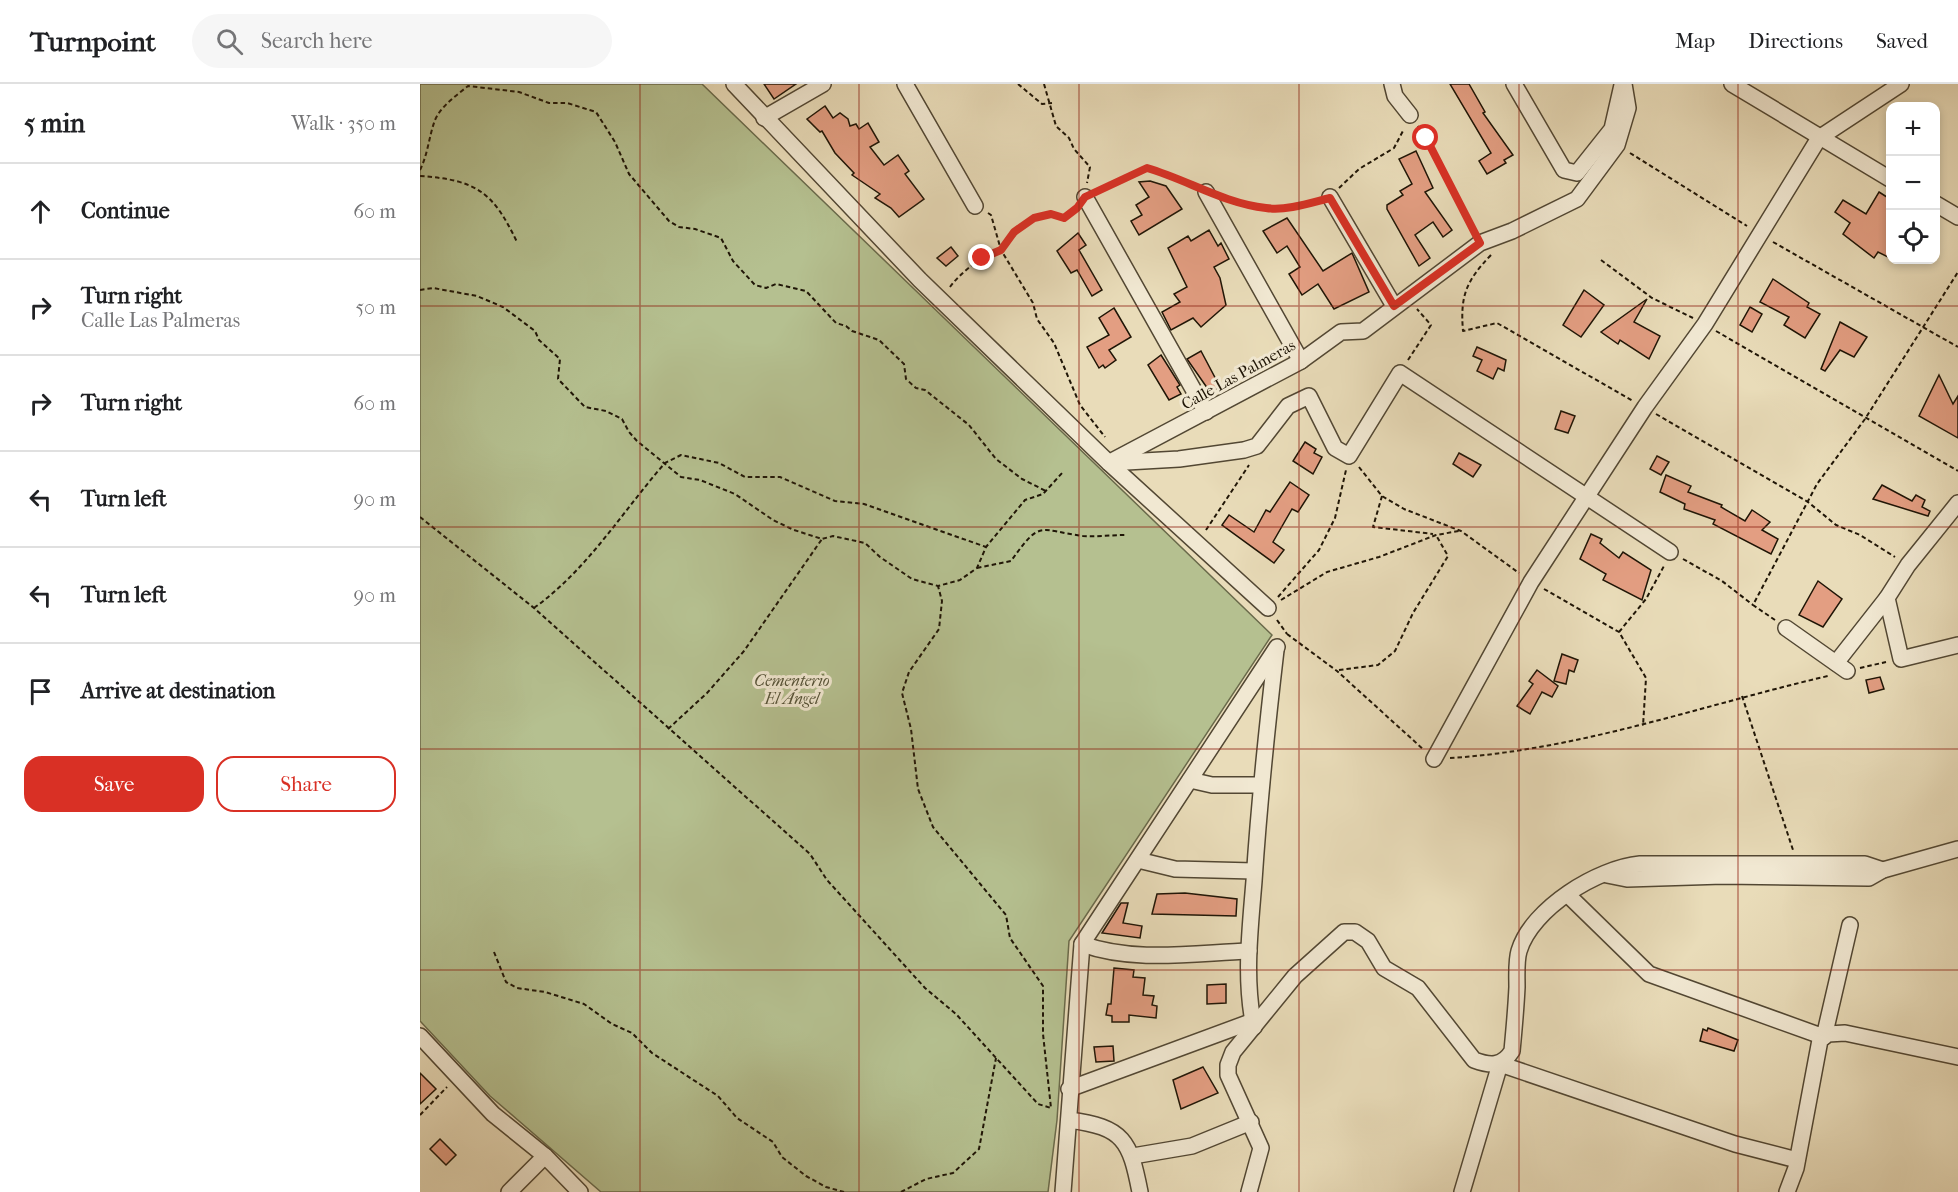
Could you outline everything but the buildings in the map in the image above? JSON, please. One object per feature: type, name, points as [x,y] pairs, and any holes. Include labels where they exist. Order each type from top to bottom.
[{"type":"street","points":[[734,84],[764,118],[942,299],[1109,463],[1268,608]]},
{"type":"street","points":[[764,118],[823,84]]},
{"type":"street","points":[[905,84],[975,206]]},
{"type":"street","points":[[1392,84],[1395,96],[1410,115]]},
{"type":"street","points":[[1514,84],[1564,170],[1577,173],[1612,129],[1623,84]]},
{"type":"street","name":"Calle Las Palmeras","points":[[1109,463],[1301,361],[1341,332],[1363,331],[1420,285],[1480,243],[1512,231],[1577,199],[1617,145],[1628,108],[1623,84]]},
{"type":"street","points":[[1732,84],[1886,177]]},
{"type":"street","points":[[1434,759],[1531,582],[1645,407],[1705,324],[1819,138],[1900,84]]},
{"type":"street","points":[[1206,192],[1301,361]]},
{"type":"street","points":[[1085,197],[1206,412]]},
{"type":"street","points":[[1330,198],[1394,306]]},
{"type":"street","points":[[1940,207],[1958,217]]},
{"type":"street","points":[[1109,463],[1222,455],[1257,446],[1288,406],[1310,396],[1335,448],[1349,456],[1400,373],[1670,552]]},
{"type":"street","points":[[1786,627],[1842,667],[1908,565],[1958,503]]},
{"type":"street","points":[[1887,598],[1901,659],[1958,645]]},
{"type":"street","points":[[1063,1192],[1069,1120],[1069,1089],[1082,944],[1277,647]]},
{"type":"street","points":[[1254,1024],[1248,999],[1249,951],[1260,785],[1277,647]]},
{"type":"street","points":[[1190,780],[1212,785],[1260,785]]},
{"type":"street","points":[[1607,875],[1627,879],[1711,876],[1869,879],[1883,870],[1958,849]]},
{"type":"street","points":[[1138,860],[1175,868],[1254,871]]},
{"type":"street","points":[[1463,1192],[1500,1064],[1508,1059],[1512,1051],[1518,952],[1528,930],[1547,907],[1581,885],[1625,866],[1640,864],[1865,864],[1883,870]]},
{"type":"street","points":[[1568,894],[1649,974],[1824,1037]]},
{"type":"street","points":[[1824,1037],[1850,925]]},
{"type":"street","points":[[1249,1192],[1261,1148],[1228,1075],[1228,1065],[1233,1052],[1254,1024],[1295,976],[1332,940],[1344,932],[1355,932],[1368,940],[1384,968],[1418,988],[1474,1060],[1488,1065],[1500,1064],[1736,1144],[1797,1160]]},
{"type":"street","points":[[1082,944],[1106,951],[1150,955],[1249,951]]},
{"type":"street","points":[[1069,1089],[1254,1024]]},
{"type":"street","points":[[1787,1192],[1797,1160],[1820,1040],[1834,1032],[1845,1033],[1958,1057]]},
{"type":"street","points":[[420,1036],[493,1113],[545,1156],[580,1192]]},
{"type":"street","points":[[1069,1120],[1095,1123],[1124,1140],[1133,1156],[1140,1192]]},
{"type":"street","points":[[1133,1156],[1192,1146],[1251,1122]]},
{"type":"street","points":[[509,1192],[545,1156]]},
{"type":"path","points":[[1018,84],[1042,104],[1052,103]]},
{"type":"path","points":[[942,299],[957,277],[982,258],[1001,250],[1014,232],[1034,218],[1051,214],[1064,218],[1077,208],[1085,197],[1090,167],[1074,149],[1069,138],[1056,126],[1052,103],[1044,84]]},
{"type":"path","points":[[420,170],[430,146],[436,118],[468,85],[519,92],[549,103],[567,103],[596,112],[615,142],[629,174],[669,221],[678,227],[703,231],[721,238],[733,261],[755,285],[766,288],[776,284],[806,291],[836,322],[852,331],[879,340],[904,364],[906,379],[916,388],[925,390],[969,425],[996,459],[1022,479],[1046,491]]},
{"type":"path","points":[[1085,197],[1147,168],[1177,177],[1222,199],[1268,209],[1302,205],[1330,198],[1359,169],[1394,148],[1410,115],[1426,138],[1480,243]]},
{"type":"path","points":[[1617,145],[1760,234],[1958,347]]},
{"type":"path","points":[[420,176],[470,185],[491,197],[517,242]]},
{"type":"path","points":[[975,206],[991,215],[1001,250],[1033,303],[1037,319],[1054,343],[1080,405],[1107,441],[1109,463]]},
{"type":"path","points":[[1512,231],[1508,240],[1475,272],[1464,292],[1463,331],[1497,324],[1808,502],[1836,525],[1860,535],[1908,565]]},
{"type":"path","points":[[1601,260],[1652,298],[1705,324],[1958,471]]},
{"type":"path","points":[[1753,604],[1818,484],[1865,419],[1958,273]]},
{"type":"path","points":[[1400,373],[1431,325],[1415,307],[1420,285]]},
{"type":"path","points":[[420,290],[433,288],[477,296],[516,316],[535,331],[539,340],[560,359],[558,379],[574,399],[585,407],[606,411],[622,419],[628,432],[681,477],[700,480],[735,494],[773,520],[822,539],[833,536],[865,543],[880,557],[912,579],[938,586],[960,580],[977,568],[1011,561],[1026,540],[1038,530],[1057,529],[1083,536],[1126,535]]},
{"type":"path","points":[[1200,544],[1225,498],[1250,464],[1257,446]]},
{"type":"path","points":[[534,608],[556,592],[592,553],[665,463],[681,455],[719,463],[745,477],[780,477],[835,501],[864,504],[986,547]]},
{"type":"path","points":[[1349,456],[1382,496],[1404,509],[1461,531],[1531,582],[1619,632],[1646,678],[1643,726]]},
{"type":"path","points":[[1268,608],[1319,550],[1335,519],[1349,456]]},
{"type":"path","points":[[977,568],[986,547],[1025,500],[1046,491],[1063,472]]},
{"type":"path","points":[[1382,496],[1373,527],[1436,535]]},
{"type":"path","points":[[420,517],[534,608],[810,854],[827,880],[917,979],[956,1014],[1038,1104],[1051,1108],[1043,1034],[1043,987],[1010,938],[1006,915],[933,827],[918,789],[911,729],[902,693],[909,672],[939,629],[942,601],[938,586]]},
{"type":"path","points":[[1268,608],[1327,572],[1379,557],[1436,535],[1461,531]]},
{"type":"path","points":[[1337,671],[1378,665],[1395,651],[1413,613],[1448,556],[1436,535]]},
{"type":"path","points":[[669,729],[707,693],[744,651],[822,539]]},
{"type":"path","points":[[1619,632],[1646,599],[1670,552],[1722,581],[1786,627]]},
{"type":"path","points":[[1268,608],[1287,634],[1337,671],[1434,759],[1480,756],[1643,726],[1842,667],[1901,659]]},
{"type":"path","points":[[1277,647],[1287,634]]},
{"type":"path","points":[[1741,696],[1798,864]]},
{"type":"path","points":[[494,952],[506,982],[517,988],[545,992],[584,1004],[612,1024],[632,1033],[652,1053],[718,1096],[737,1118],[773,1142],[782,1157],[806,1176],[826,1187],[844,1192]]},
{"type":"path","points":[[901,1192],[926,1179],[952,1173],[979,1149],[996,1058]]},
{"type":"path","points":[[420,1115],[458,1077]]},
{"type":"green space","name":"Cementerio El Ángel","points":[[420,84],[702,84],[1272,635],[1069,941],[1057,1120],[1048,1192],[601,1192],[490,1096],[420,1021]]},
{"type":"route","points":[[982,258],[1001,250],[1014,232],[1034,218],[1051,214],[1064,218],[1077,208],[1085,197],[1147,168],[1195,184],[1222,199],[1268,209],[1302,205],[1330,198],[1394,306],[1480,243],[1426,138]]}]
